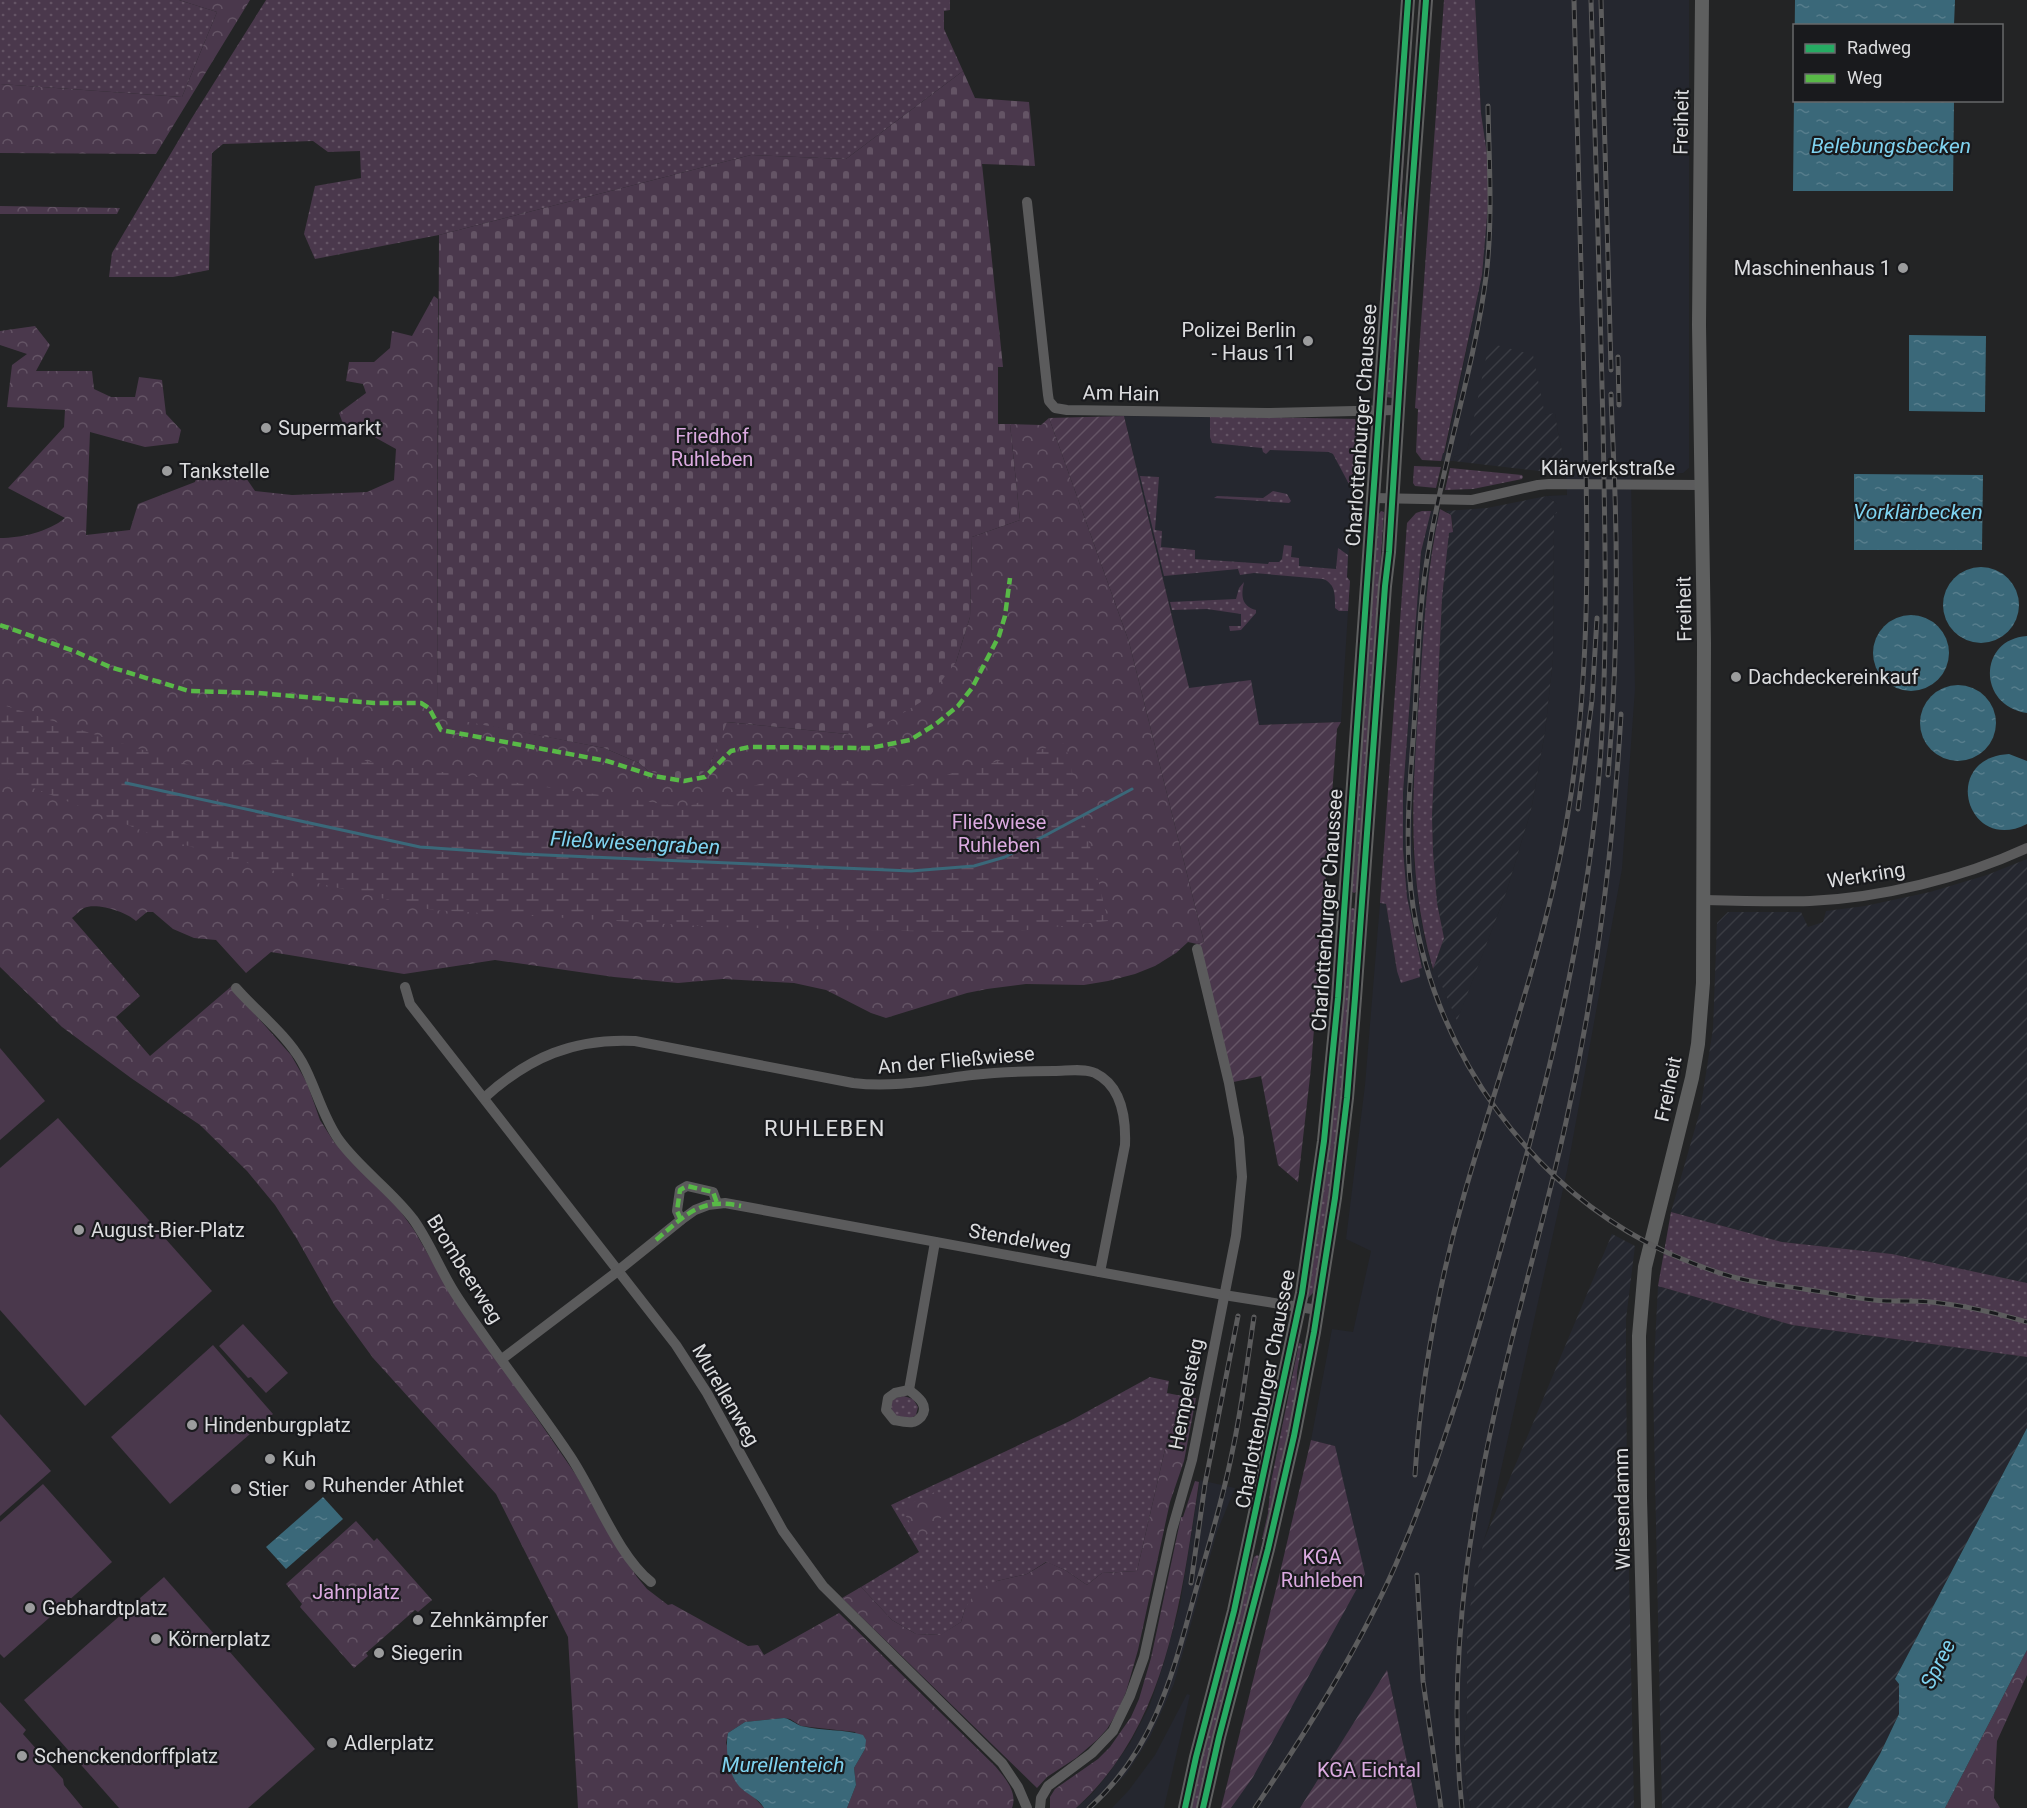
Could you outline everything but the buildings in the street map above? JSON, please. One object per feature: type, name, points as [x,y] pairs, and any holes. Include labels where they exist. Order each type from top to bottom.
[{"type":"main road","name":"Charlottenburger Chaussee","points":[[1185,1808],[1245,1567],[1298,1308],[1315,1208],[1330,1088],[1408,0]]},
{"type":"main road","name":"Charlottenburger Chaussee","points":[[1203,1808],[1281,1492],[1318,1310],[1335,1198],[1347,1098],[1392,498],[1426,0]]},
{"type":"main road","name":"Freiheit","points":[[1657,1211],[1678,1136],[1698,1044],[1703,982],[1704,643],[1700,212],[1702,0]]},
{"type":"main road","name":"Wiesendamm","points":[[1648,1808],[1640,1498],[1639,1336],[1644,1267],[1657,1211]]},
{"type":"street","name":"Am Hain","points":[[1028,202],[1048,395],[1049,401],[1055,408],[1067,411],[1266,413],[1397,410]]},
{"type":"street","name":"Klärwerkstraße","points":[[1373,498],[1472,500],[1549,484],[1702,485]]},
{"type":"street","name":"Werkring","points":[[1704,900],[1810,901],[1892,891],[1944,878],[2027,848]]},
{"type":"street","name":"Hempelsteig","points":[[1040,1808],[1041,1798],[1048,1786],[1092,1753],[1113,1731],[1130,1696],[1144,1657],[1177,1511],[1192,1460],[1239,1214],[1241,1155],[1229,1083],[1197,949]]},
{"type":"street","name":"Murellenweg","points":[[405,987],[410,1004],[690,1365],[774,1516],[802,1559],[840,1604],[1002,1763],[1018,1787],[1027,1808]]},
{"type":"street","name":"Brombeerweg","points":[[236,988],[301,1061],[327,1119],[345,1148],[414,1220],[457,1297],[570,1455],[612,1530],[641,1574],[651,1582]]},
{"type":"street","name":"An der Fließwiese","points":[[484,1098],[513,1074],[542,1057],[574,1045],[615,1040],[645,1043],[853,1083],[881,1086],[996,1073],[1090,1072],[1102,1078],[1115,1092],[1123,1111],[1125,1124],[1125,1145],[1100,1272]]},
{"type":"street","name":"Stendelweg","points":[[681,1220],[676,1212],[680,1190],[687,1186],[713,1192],[717,1203]]},
{"type":"street","name":"Stendelweg","points":[[502,1359],[681,1220],[695,1210],[717,1203],[1318,1310]]},
{"type":"street","points":[[909,1390],[935,1242]]},
{"type":"shaded area","points":[[1475,0],[1689,0],[1689,468],[1683,473],[1631,476],[1635,689],[1622,869],[1567,1171],[1484,1540],[1464,1745],[1466,1786],[1471,1808],[1417,1808],[1387,1671],[1300,1808],[1231,1808],[1253,1776],[1278,1729],[1335,1446],[1311,1440],[1332,1329],[1353,1332],[1371,1251],[1346,1239],[1365,1085],[1380,903],[1386,904],[1397,971],[1422,967],[1407,897],[1403,849],[1403,793],[1421,552],[1431,511],[1440,509],[1432,547],[1426,597],[1412,805],[1412,842],[1419,907],[1433,972],[1436,971],[1457,1020],[1506,893],[1531,810],[1545,732],[1553,658],[1554,514],[1557,504],[1547,496],[1567,495],[1566,465],[1555,414],[1477,409],[1467,452],[1454,457],[1453,461],[1441,461],[1445,453],[1482,275],[1488,206],[1488,161],[1481,113]]},
{"type":"shaded area","points":[[1489,343],[1533,355],[1545,415],[1555,413],[1566,474],[1453,461],[1454,457],[1467,452]]},
{"type":"shaded area","points":[[1124,416],[1358,419],[1347,577],[1350,581],[1341,722],[1258,725],[1189,688]]},
{"type":"shaded area","points":[[1547,496],[1557,504],[1557,513],[1554,514],[1553,658],[1545,732],[1531,810],[1506,893],[1457,1021],[1436,972],[1433,972],[1444,938],[1437,903],[1432,816],[1442,598],[1449,532],[1453,532],[1451,515],[1446,511],[1487,508]]},
{"type":"shaded area","points":[[2027,859],[2027,1283],[1892,1254],[1782,1242],[1671,1212],[1700,1111],[1713,1029],[1717,923],[1728,912],[1801,912],[1808,927],[1823,922],[1826,911],[1865,906],[1930,892],[1987,875]]},
{"type":"shaded area","points":[[1612,1234],[1635,1246],[1626,1319],[1634,1808],[1471,1808],[1466,1786],[1464,1745],[1467,1712],[1467,1622],[1484,1540]]},
{"type":"shaded area","points":[[1658,1286],[1792,1325],[2027,1357],[2027,1428],[1895,1679],[1899,1684],[1899,1714],[1880,1754],[1848,1808],[1662,1808],[1653,1382]]},
{"type":"shaded area","points":[[1200,1480],[1235,1488],[1217,1532],[1174,1684],[1150,1737],[1127,1773],[1094,1808],[1076,1808],[1092,1794],[1109,1773],[1130,1743],[1149,1707],[1180,1604]]},
{"type":"shaded area","points":[[1187,1694],[1190,1695],[1164,1808],[1112,1808],[1129,1790],[1155,1755]]},
{"type":"green space","points":[[0,0],[179,0],[217,12],[182,97],[0,84]]},
{"type":"green space","points":[[179,0],[250,0],[156,154],[0,153],[0,84],[182,97],[217,12]]},
{"type":"green space","points":[[266,0],[950,0],[950,10],[944,11],[944,29],[963,71],[846,159],[751,155],[439,235],[315,259],[304,234],[315,186],[361,178],[360,151],[328,152],[313,141],[223,144],[212,153],[209,270],[173,277],[109,277],[112,253],[190,121]]},
{"type":"green space","points":[[1444,0],[1475,0],[1481,113],[1488,161],[1488,206],[1482,275],[1441,461],[1422,460],[1416,452],[1418,409],[1415,408]]},
{"type":"green space","name":"Friedhof Ruhleben","points":[[963,71],[975,98],[1029,102],[1035,166],[982,164],[1003,367],[998,367],[998,424],[1010,424],[1020,520],[972,537],[970,617],[956,662],[929,697],[890,721],[847,734],[727,722],[709,768],[698,776],[684,779],[648,771],[639,763],[604,748],[437,716],[439,235],[751,155],[846,159]]},
{"type":"green space","points":[[1407,103],[1401,204],[1404,231],[1392,398],[1386,397]]},
{"type":"green space","points":[[0,206],[120,208],[117,214],[0,214]]},
{"type":"green space","name":"Fließwiese Ruhleben","points":[[434,296],[438,299],[437,715],[604,748],[639,763],[648,771],[709,768],[726,722],[847,734],[956,662],[970,617],[972,537],[1020,520],[1010,424],[1041,425],[1049,418],[1129,642],[1204,942],[1197,944],[1188,942],[1176,953],[1155,966],[1108,981],[1084,985],[1026,984],[987,989],[886,1018],[871,1013],[826,990],[794,983],[723,979],[678,983],[614,977],[495,960],[404,974],[271,952],[246,973],[216,940],[194,938],[173,929],[153,912],[147,912],[136,921],[126,914],[111,909],[89,906],[72,918],[140,996],[116,1017],[150,1056],[233,985],[237,994],[291,1055],[307,1083],[320,1120],[334,1142],[398,1208],[414,1230],[447,1287],[576,1475],[611,1538],[647,1589],[668,1605],[672,1604],[748,1646],[758,1645],[764,1655],[839,1613],[995,1766],[1012,1791],[1012,1808],[847,1808],[856,1785],[854,1768],[865,1749],[855,1732],[801,1726],[784,1718],[745,1722],[728,1733],[726,1743],[742,1789],[752,1795],[764,1808],[578,1808],[568,1637],[496,1494],[373,1358],[335,1306],[275,1205],[247,1171],[200,1125],[62,1027],[0,967],[0,538],[34,533],[51,527],[65,518],[8,488],[64,427],[65,410],[7,407],[12,365],[27,354],[0,345],[0,331],[35,326],[50,345],[36,371],[92,371],[94,389],[111,397],[135,397],[139,377],[162,380],[166,414],[181,430],[178,443],[145,447],[90,432],[86,535],[130,530],[138,504],[195,482],[197,474],[244,475],[255,491],[292,495],[367,492],[394,480],[396,449],[360,429],[345,429],[339,413],[366,393],[363,384],[346,381],[349,362],[374,362],[390,348],[392,331],[412,336]]},
{"type":"green space","points":[[1124,416],[1189,688],[1251,680],[1259,725],[1341,722],[1337,729],[1311,1068],[1298,1182],[1278,1165],[1261,1076],[1229,1083],[1197,949],[1197,944],[1204,942],[1129,642],[1049,418]]},
{"type":"green space","points":[[1210,416],[1358,419],[1353,486],[1350,486],[1333,454],[1329,452],[1270,450],[1266,454],[1262,448],[1212,443]]},
{"type":"green space","points":[[1414,466],[1441,467],[1436,488],[1415,486],[1413,483]]},
{"type":"green space","points":[[1450,468],[1522,475],[1523,477],[1473,489],[1445,490]]},
{"type":"green space","points":[[1140,476],[1159,477],[1155,530],[1162,531],[1161,547],[1195,550],[1195,559],[1268,564],[1279,562],[1282,559],[1284,545],[1292,546],[1291,557],[1299,558],[1299,566],[1336,569],[1338,548],[1348,555],[1347,577],[1350,581],[1348,611],[1339,611],[1335,608],[1333,587],[1323,579],[1254,573],[1240,575],[1238,569],[1164,576]]},
{"type":"green space","points":[[1273,491],[1287,494],[1291,501],[1289,503],[1214,498],[1217,496],[1263,498]]},
{"type":"green space","points":[[1440,509],[1451,515],[1453,532],[1449,533],[1442,598],[1432,816],[1437,903],[1444,938],[1433,969],[1418,897],[1413,827],[1417,722],[1427,596]]},
{"type":"green space","points":[[1381,511],[1384,512],[1358,891],[1354,893],[1351,891],[1378,515]]},
{"type":"green space","points":[[1431,511],[1421,552],[1403,793],[1403,849],[1407,897],[1422,968],[1419,969],[1420,977],[1401,983],[1386,904],[1380,903],[1407,523],[1416,513]]},
{"type":"green space","points":[[1244,582],[1243,599],[1247,606],[1256,610],[1256,613],[1241,630],[1230,631],[1229,626],[1241,626],[1241,614],[1207,609],[1172,610],[1170,602],[1236,599],[1239,588]]},
{"type":"green space","name":"Fließwiese Ruhleben","points":[[0,704],[202,769],[324,755],[684,807],[786,776],[906,786],[1065,743],[1108,921],[1001,933],[717,927],[432,910],[313,882],[161,838],[0,775]]},
{"type":"green space","points":[[1350,909],[1356,910],[1342,1081],[1330,1187],[1315,1291],[1308,1298],[1328,1153]]},
{"type":"green space","points":[[0,1048],[45,1101],[0,1140]]},
{"type":"green space","name":"August-Bier-Platz","points":[[58,1118],[212,1291],[85,1406],[0,1310],[0,1168]]},
{"type":"green space","points":[[1671,1212],[1782,1242],[1892,1254],[2027,1283],[2027,1357],[1792,1325],[1658,1286]]},
{"type":"green space","points":[[243,1324],[288,1373],[266,1393],[251,1377],[248,1378],[219,1346]]},
{"type":"green space","points":[[1299,1343],[1302,1344],[1297,1372],[1296,1399],[1266,1540],[1262,1539],[1268,1513],[1271,1482]]},
{"type":"green space","name":"Hindenburgplatz","points":[[213,1345],[273,1414],[170,1504],[111,1437]]},
{"type":"green space","points":[[1150,1377],[1169,1381],[1167,1393],[1192,1398],[1169,1432],[1137,1571],[1102,1573],[1087,1585],[1065,1570],[1046,1562],[1027,1574],[997,1581],[965,1609],[961,1622],[941,1635],[916,1634],[892,1620],[861,1587],[919,1552],[891,1505],[1070,1421]]},
{"type":"green space","points":[[904,1396],[913,1399],[918,1407],[916,1415],[910,1419],[893,1415],[890,1403],[893,1399]]},
{"type":"green space","points":[[1192,1398],[1196,1398],[1184,1461],[1170,1502],[1138,1650],[1126,1692],[1117,1713],[1097,1740],[1076,1758],[1047,1777],[1037,1788],[842,1598],[861,1587],[892,1620],[916,1634],[940,1635],[961,1622],[965,1609],[976,1591],[997,1581],[1027,1574],[1047,1562],[1065,1570],[1087,1585],[1102,1573],[1137,1571],[1169,1432]]},
{"type":"green space","points":[[0,1414],[51,1471],[0,1516]]},
{"type":"green space","name":"KGA Ruhleben","points":[[1311,1440],[1335,1446],[1365,1574],[1253,1777],[1231,1808],[1221,1808],[1278,1581]]},
{"type":"green space","points":[[1195,1481],[1199,1482],[1185,1570],[1165,1657],[1151,1699],[1132,1738],[1107,1775],[1076,1808],[1050,1808],[1050,1797],[1055,1789],[1098,1759],[1110,1747],[1131,1717],[1139,1699],[1151,1658],[1181,1517],[1183,1517]]},
{"type":"green space","name":"Gebhardtplatz","points":[[43,1484],[112,1562],[4,1658],[0,1654],[0,1522]]},
{"type":"green space","points":[[937,1491],[948,1509],[925,1537],[920,1539],[901,1508]]},
{"type":"green space","name":"Jahnplatz","points":[[356,1521],[374,1541],[377,1538],[432,1600],[418,1612],[415,1610],[366,1653],[368,1656],[354,1668],[300,1607],[302,1604],[286,1584]]},
{"type":"green space","points":[[1259,1556],[1197,1808],[1191,1808],[1202,1756],[1254,1557]]},
{"type":"green space","name":"Körnerplatz","points":[[164,1577],[315,1749],[248,1808],[119,1808],[24,1700]]},
{"type":"green space","points":[[2027,1650],[2027,1675],[1997,1741],[1994,1798],[2000,1808],[1945,1808]]},
{"type":"green space","name":"KGA Eichtal","points":[[1387,1670],[1417,1808],[1300,1808]]},
{"type":"green space","name":"Schenckendorffplatz","points":[[0,1702],[26,1730],[23,1734],[63,1779],[64,1785],[83,1808],[0,1808]]},
{"type":"water","points":[[1795,0],[1955,0],[1954,24],[1795,24]]},
{"type":"water","name":"Belebungsbecken","points":[[1794,102],[1954,102],[1953,191],[1793,191]]},
{"type":"water","points":[[1909,335],[1986,336],[1985,412],[1909,411]]},
{"type":"water","name":"Vorklärbecken","points":[[1854,474],[1983,475],[1982,550],[1854,550]]},
{"type":"water","points":[[1974,567],[1988,567],[2002,573],[2013,584],[2019,598],[2016,620],[2008,632],[1988,643],[1974,643],[1960,637],[1949,626],[1943,612],[1943,598],[1949,584],[1960,573]]},
{"type":"water","points":[[1904,615],[1918,615],[1932,621],[1943,632],[1949,646],[1946,668],[1938,680],[1918,691],[1904,691],[1890,685],[1879,674],[1873,660],[1873,646],[1879,632],[1890,621]]},
{"type":"water","points":[[2027,636],[2027,713],[2011,708],[1999,698],[1992,686],[1990,673],[1992,660],[1999,648],[2011,640]]},
{"type":"water","points":[[1951,685],[1965,685],[1979,691],[1990,702],[1996,716],[1993,738],[1985,750],[1965,761],[1951,761],[1937,755],[1926,744],[1920,730],[1920,716],[1926,702],[1937,691]]},
{"type":"water","points":[[2009,754],[2027,761],[2027,824],[2006,830],[1989,827],[1976,817],[1969,802],[1968,786],[1974,771],[1987,759]]},
{"type":"water","name":"Spree","points":[[2027,1428],[2027,1650],[1945,1808],[1848,1808],[1880,1754],[1899,1714],[1899,1684],[1895,1679]]},
{"type":"water","points":[[323,1497],[343,1519],[286,1569],[266,1547]]},
{"type":"water","name":"Murellenteich","points":[[784,1718],[801,1726],[863,1735],[866,1740],[865,1749],[854,1768],[856,1785],[847,1808],[764,1808],[737,1784],[729,1763],[728,1733],[745,1722]]},
{"type":"waterway","name":"Fließwiesengraben","points":[[126,783],[420,847],[522,854],[911,871],[974,866],[1005,857],[1132,789]]},
{"type":"railway","points":[[1415,1475],[1426,1369],[1446,1264],[1464,1195],[1546,919],[1566,825],[1580,715],[1586,605],[1587,494],[1574,0]]},
{"type":"railway","points":[[1255,1808],[1313,1719],[1349,1658],[1396,1564],[1432,1474],[1476,1336],[1530,1143],[1557,1036],[1579,928],[1588,873],[1600,763],[1605,636],[1603,424],[1591,0]]},
{"type":"railway","points":[[1601,0],[1611,370]]},
{"type":"railway","points":[[1488,106],[1490,213],[1486,277],[1474,345],[1435,514],[1426,568],[1419,630],[1409,808],[1408,833],[1413,906],[1425,961],[1443,1014],[1468,1064],[1498,1111],[1533,1154],[1574,1193],[1619,1226],[1668,1253],[1720,1273],[1755,1282],[1866,1299],[1924,1301],[1955,1305],[2027,1322]]},
{"type":"railway","points":[[1618,357],[1619,405]]},
{"type":"railway","points":[[1608,775],[1615,670],[1616,600],[1611,394]]},
{"type":"railway","points":[[1578,809],[1592,700],[1597,618]]},
{"type":"railway","points":[[1462,1808],[1457,1690],[1466,1572],[1498,1396],[1547,1204],[1577,1072],[1602,919],[1621,714]]},
{"type":"railway","points":[[1191,1583],[1205,1484],[1238,1316]]},
{"type":"railway","points":[[1089,1808],[1112,1785],[1131,1760],[1147,1733],[1171,1676],[1225,1487],[1239,1419],[1254,1317]]},
{"type":"railway","points":[[1417,1575],[1423,1681],[1441,1808]]},
{"type":"marked path","points":[[0,625],[74,651],[110,667],[189,691],[258,693],[374,703],[421,703],[429,708],[441,730],[607,761],[654,776],[684,781],[705,777],[731,751],[749,747],[870,748],[910,740],[936,724],[958,706],[972,688],[999,636],[1005,616],[1010,578]]},
{"type":"marked path","points":[[681,1220],[677,1211],[680,1190],[687,1186],[713,1192],[717,1203]]},
{"type":"marked path","points":[[656,1240],[694,1210],[715,1204],[741,1206]]},
{"type":"cycle path","points":[[1185,1808],[1234,1611],[1302,1293],[1324,1141],[1338,998],[1408,0]]},
{"type":"cycle path","points":[[1203,1808],[1294,1436],[1314,1332],[1335,1198],[1347,1098],[1389,552],[1426,0]]},
{"type":"place","name":"Maschinenhaus 1","points":[[1903,268]]},
{"type":"place","name":"Polizei Berlin - Haus 11","points":[[1308,341]]},
{"type":"place","name":"Supermarkt","points":[[266,428]]},
{"type":"place","name":"Tankstelle","points":[[167,471]]},
{"type":"place","name":"Dachdeckereinkauf","points":[[1736,677]]},
{"type":"place","name":"August-Bier-Platz","points":[[79,1230]]},
{"type":"place","name":"Hindenburgplatz","points":[[192,1425]]},
{"type":"place","name":"Kuh","points":[[270,1459]]},
{"type":"place","name":"Ruhender Athlet","points":[[310,1485]]},
{"type":"place","name":"Stier","points":[[236,1489]]},
{"type":"place","name":"Gebhardtplatz","points":[[30,1608]]},
{"type":"place","name":"Zehnkämpfer","points":[[418,1620]]},
{"type":"place","name":"Körnerplatz","points":[[156,1639]]},
{"type":"place","name":"Siegerin","points":[[379,1653]]},
{"type":"place","name":"Adlerplatz","points":[[332,1743]]},
{"type":"place","name":"Schenckendorffplatz","points":[[22,1756]]},
{"type":"district","name":"RUHLEBEN","points":[[825,1128]]}]
